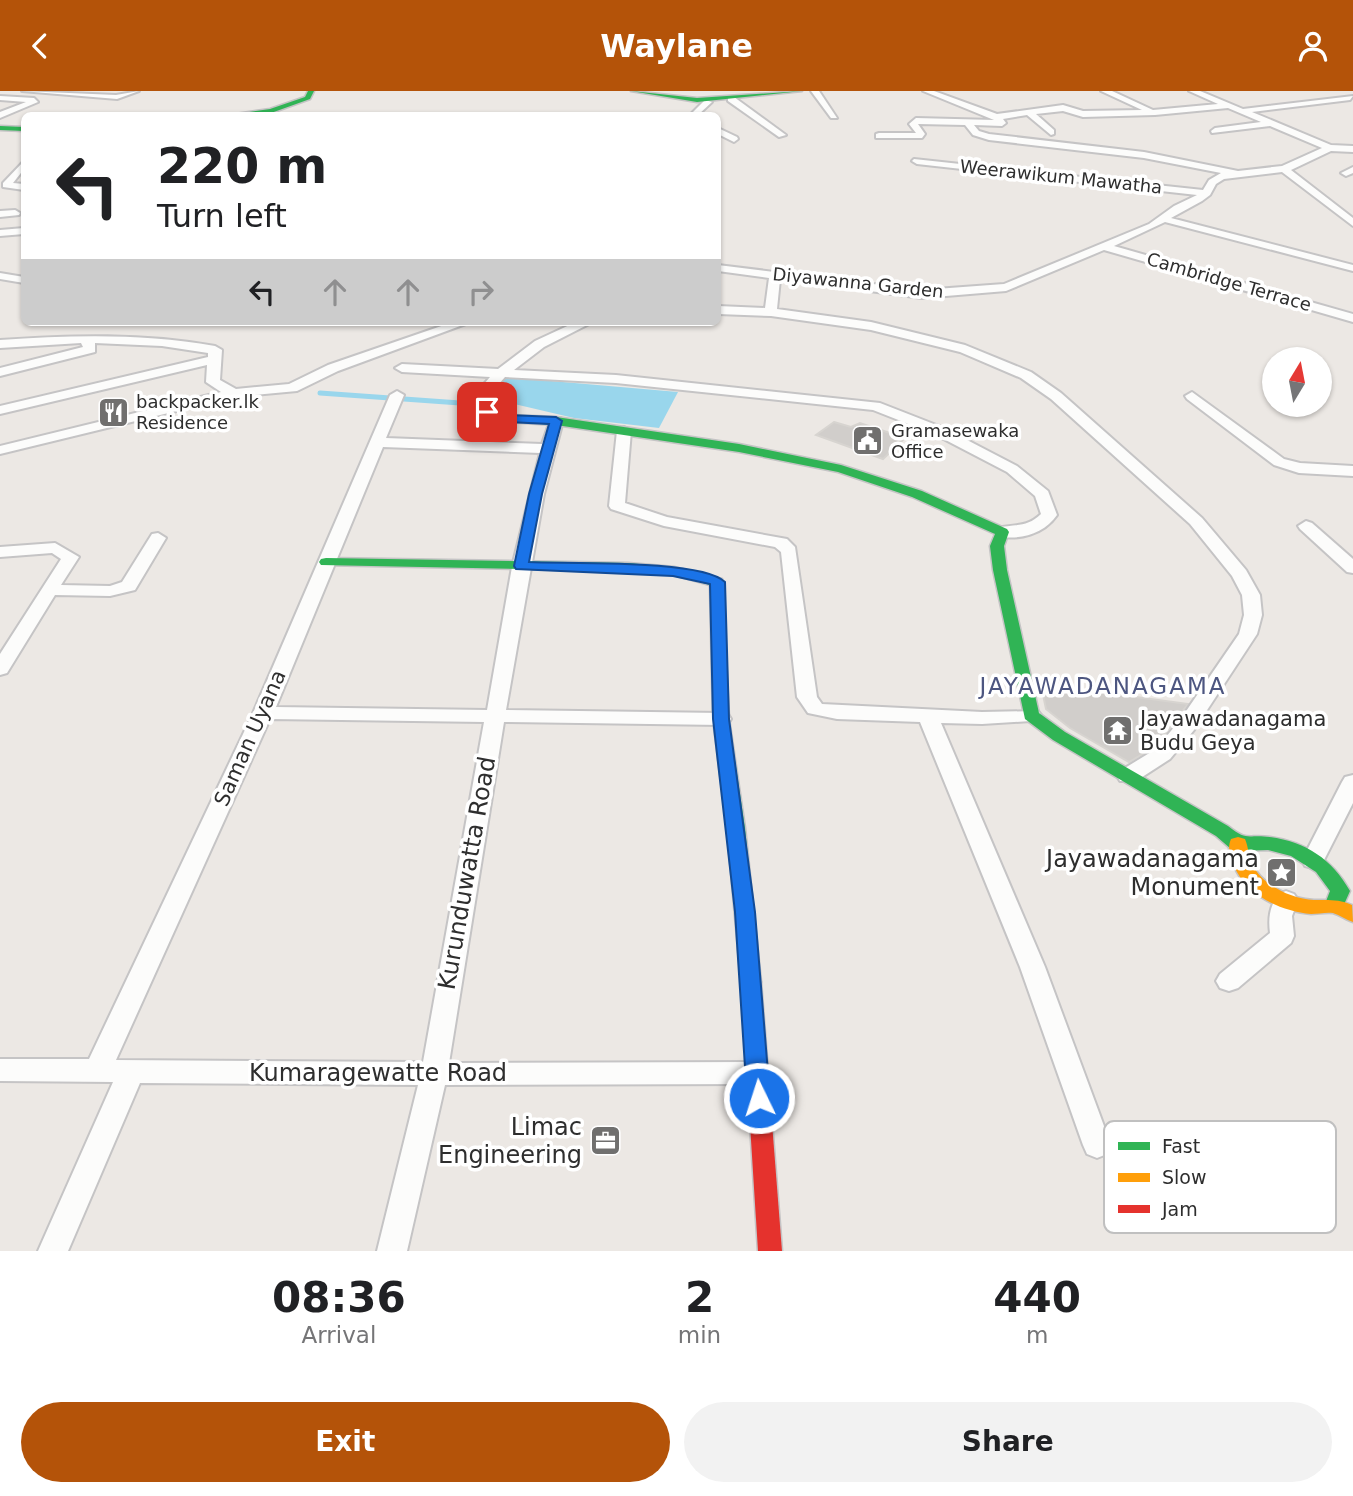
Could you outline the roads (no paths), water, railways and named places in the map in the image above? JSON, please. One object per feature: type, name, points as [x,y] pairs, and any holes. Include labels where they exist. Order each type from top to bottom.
[{"type":"street","points":[[0,96],[6,91]]},
{"type":"street","points":[[26,91],[117,97],[135,91]]},
{"type":"street","points":[[261,112],[290,106],[308,98],[311,91]]},
{"type":"street","points":[[634,91],[673,101],[708,102],[772,92],[799,91]]},
{"type":"street","points":[[815,91],[834,115]]},
{"type":"street","points":[[879,136],[919,137],[921,134],[913,124],[916,121],[1002,123],[996,117],[927,91]]},
{"type":"street","points":[[950,91],[973,101]]},
{"type":"street","points":[[1105,91],[1154,112]]},
{"type":"street","points":[[1193,91],[1330,148],[1353,149]]},
{"type":"street","points":[[0,96],[34,100],[0,115]]},
{"type":"street","points":[[1240,111],[1350,98]]},
{"type":"street","points":[[731,99],[782,135]]},
{"type":"street","points":[[697,112],[708,102]]},
{"type":"street","points":[[996,117],[1063,108],[1083,114],[1227,106]]},
{"type":"street","points":[[1028,113],[1052,132]]},
{"type":"street","points":[[969,123],[970,129],[976,134],[989,138],[1144,155],[1236,173],[1284,169],[1330,148]]},
{"type":"street","points":[[1215,131],[1269,124]]},
{"type":"street","points":[[0,128],[21,129]]},
{"type":"street","points":[[721,132],[734,139]]},
{"type":"street","name":"Weerawikum Mawatha","points":[[917,161],[1206,193]]},
{"type":"street","points":[[21,168],[6,185],[21,187]]},
{"type":"street","points":[[1284,169],[1353,223]]},
{"type":"street","name":"Diyawanna Garden","points":[[721,268],[894,291],[951,293],[1006,287],[1159,222],[1206,193],[1212,182],[1236,173]]},
{"type":"street","points":[[0,214],[15,213]]},
{"type":"street","points":[[1159,222],[1353,268]]},
{"type":"street","points":[[0,233],[21,231]]},
{"type":"street","name":"Cambridge Terrace","points":[[1104,247],[1353,318]]},
{"type":"street","points":[[771,312],[775,275]]},
{"type":"street","points":[[0,276],[21,280]]},
{"type":"street","points":[[721,310],[771,312],[871,326],[951,346],[1026,375],[1056,396],[1196,520],[1240,573],[1251,595],[1253,615],[1248,634],[1163,754],[1128,776]]},
{"type":"street","points":[[0,450],[234,393],[292,388],[333,368],[454,326]]},
{"type":"street","points":[[402,368],[503,372],[616,379],[875,406],[898,413],[1005,465],[1030,481],[1044,496],[1049,515],[1042,525],[1022,532],[1002,532],[917,494],[841,469],[738,448],[556,421],[506,418],[487,412],[476,401],[503,372],[561,331],[575,326]]},
{"type":"street","points":[[0,344],[88,340],[181,343],[215,350],[213,382],[234,393]]},
{"type":"street","points":[[0,372],[76,355],[90,349],[88,340]]},
{"type":"street","points":[[0,410],[216,359]]},
{"type":"street","points":[[1192,396],[1279,462],[1299,468],[1353,471]]},
{"type":"street","name":"Saman Uyana","points":[[97,1071],[263,713],[396,398]]},
{"type":"street","name":"Kurunduwatta Road","points":[[392,1251],[434,1074],[521,566],[536,494],[556,421]]},
{"type":"street","points":[[624,431],[617,506],[664,521],[781,543],[789,551],[807,697],[816,709],[837,713],[982,718],[1031,715]]},
{"type":"street","points":[[376,442],[548,449]]},
{"type":"street","points":[[1306,526],[1353,568]]},
{"type":"street","points":[[1002,532],[997,546],[1000,570],[1031,715],[1048,729],[1222,831],[1238,844],[1263,841],[1313,860],[1334,876],[1353,915]]},
{"type":"street","points":[[49,590],[110,591],[129,586],[158,538]]},
{"type":"street","points":[[0,552],[55,548],[70,557],[49,590],[9,642],[0,669]]},
{"type":"street","points":[[326,562],[673,571],[700,575],[718,582],[721,719],[736,828],[770,1251]]},
{"type":"street","points":[[263,713],[721,719]]},
{"type":"street","points":[[928,716],[945,766],[1009,909],[1059,1036],[1097,1145]]},
{"type":"street","points":[[1313,860],[1353,782]]},
{"type":"street","points":[[1238,844],[1236,855],[1253,880],[1286,900],[1317,907],[1343,894]]},
{"type":"street","points":[[1229,981],[1282,936],[1280,916],[1286,900]]},
{"type":"street","name":"Kumaragewatte Road","points":[[0,1070],[434,1074],[757,1073]]},
{"type":"street","points":[[53,1251],[131,1072]]},
{"type":"water","points":[[505,377],[678,392],[659,428],[574,418],[485,397],[492,387]]},
{"type":"waterway","points":[[320,393],[460,403]]},
{"type":"place","name":"backpacker.lk Residence","points":[[113,412]]},
{"type":"place","name":"Gramasewaka Office","points":[[868,441]]},
{"type":"place","name":"Jayawadanagama Budu Geya","points":[[1117,731]]},
{"type":"place","name":"Jayawadanagama Monument","points":[[1282,873]]},
{"type":"place","name":"Limac Engineering","points":[[605,1141]]},
{"type":"district","name":"JAYAWADANAGAMA","points":[[1103,686]]}]
